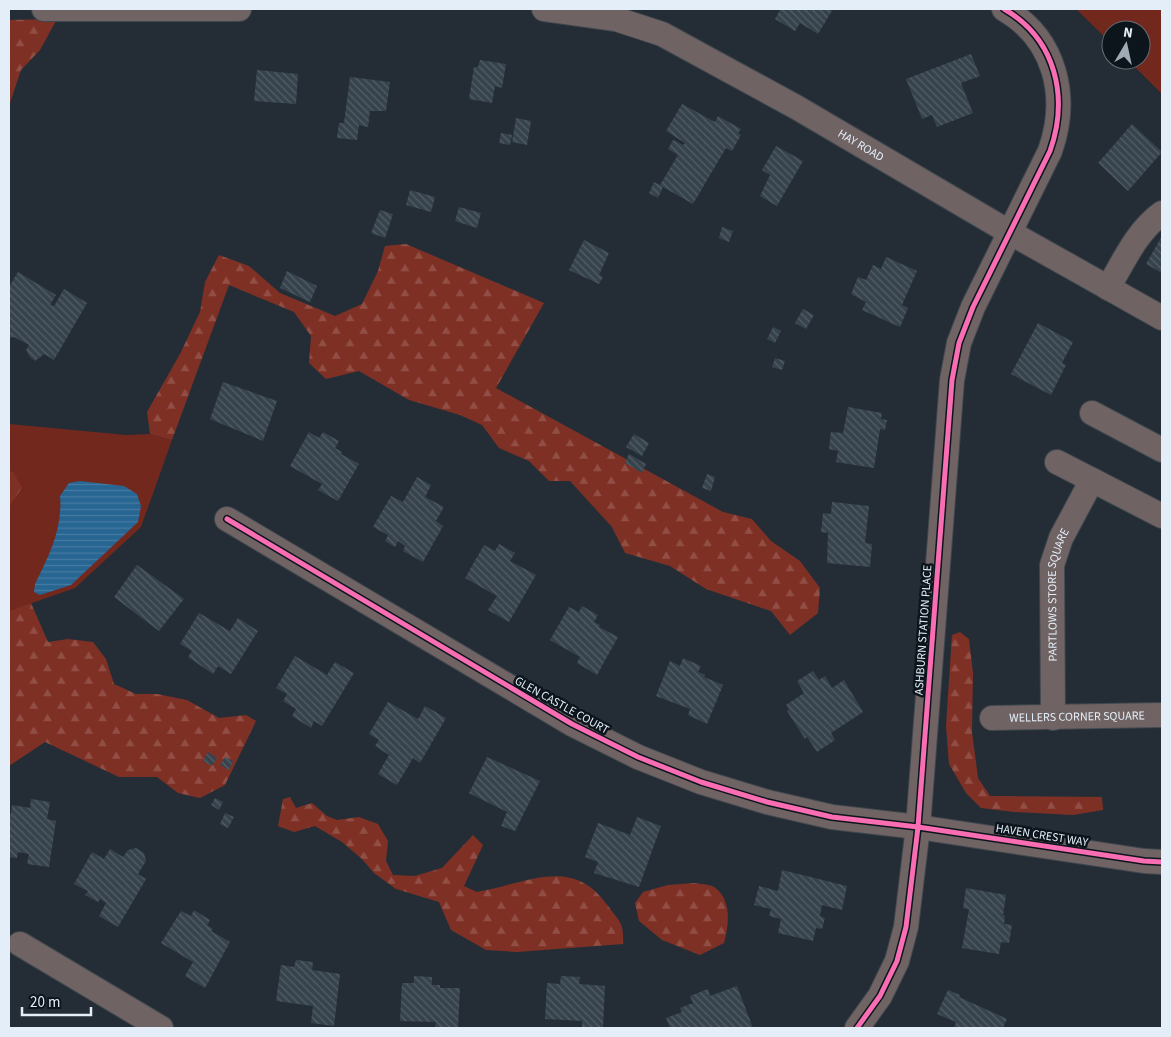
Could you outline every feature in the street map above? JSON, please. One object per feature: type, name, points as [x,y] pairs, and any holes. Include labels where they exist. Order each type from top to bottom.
[{"type":"street","points":[[44,9],[239,9]]},
{"type":"street","name":"HAY ROAD","points":[[544,9],[616,19],[662,34],[796,107],[1009,232],[1162,318]]},
{"type":"street","name":"ASHBURN STATION PLACE","points":[[857,1028],[880,996],[897,961],[906,927],[918,827],[952,380],[959,343],[973,306],[1050,151],[1057,132],[1060,102],[1056,79],[1047,55],[1034,34],[1015,15],[1004,9]]},
{"type":"street","points":[[1108,288],[1136,239],[1148,223],[1162,213]]},
{"type":"street","points":[[1092,414],[1162,450]]},
{"type":"street","points":[[1057,462],[1162,516]]},
{"type":"street","name":"PARTLOWS STORE SQUARE","points":[[1053,718],[1052,565],[1061,538],[1092,480]]},
{"type":"street","name":"GLEN CASTLE COURT","points":[[228,519],[572,724],[638,757],[701,782],[767,802],[832,817],[918,827]]},
{"type":"street","name":"WELLERS CORNER SQUARE","points":[[992,718],[1162,715]]},
{"type":"street","name":"HAVEN CREST WAY","points":[[918,827],[1134,860],[1162,862]]},
{"type":"street","points":[[20,944],[160,1028]]},
{"type":"shaded area","points":[[1076,9],[1162,9],[1162,94],[1138,70],[1151,70],[1151,20],[1101,20],[1101,33]]},
{"type":"shaded area","points":[[9,424],[126,435],[150,434],[172,440],[141,527],[75,588],[9,611],[9,506],[13,472],[9,471]]},
{"type":"green space","points":[[57,19],[40,50],[21,70],[9,106],[9,20]]},
{"type":"green space","points":[[406,244],[544,303],[496,388],[723,512],[752,519],[771,541],[800,561],[820,588],[818,613],[790,635],[771,611],[706,589],[670,566],[625,553],[612,527],[570,481],[549,481],[529,461],[499,448],[482,425],[460,415],[409,400],[359,371],[326,379],[309,363],[311,336],[294,312],[229,285],[172,440],[150,434],[147,412],[180,354],[200,312],[205,282],[219,255],[249,266],[280,293],[335,316],[362,304],[378,271],[385,246]]},
{"type":"green space","points":[[9,471],[13,472],[22,488],[9,506]]},
{"type":"green space","points":[[31,603],[48,642],[68,639],[93,642],[106,659],[114,684],[136,694],[157,694],[187,700],[219,718],[246,715],[256,721],[225,785],[200,798],[178,793],[157,777],[119,777],[45,742],[9,766],[9,611]]},
{"type":"green space","points":[[960,632],[969,639],[973,673],[972,732],[978,778],[990,796],[1102,797],[1103,810],[1073,815],[981,808],[966,793],[949,764],[946,726],[952,635]]},
{"type":"green space","points":[[290,797],[296,808],[312,803],[327,816],[337,820],[359,817],[378,824],[388,841],[386,861],[393,875],[415,876],[442,868],[473,835],[483,845],[464,886],[477,892],[530,879],[547,877],[564,877],[579,881],[594,890],[618,920],[623,931],[623,944],[517,952],[486,950],[451,930],[439,902],[396,889],[374,873],[362,859],[342,842],[315,826],[294,832],[278,826],[283,799]]},
{"type":"green space","points":[[694,883],[712,886],[720,892],[724,898],[728,913],[724,943],[700,955],[662,940],[639,921],[635,903],[643,892],[668,885]]},
{"type":"water","points":[[80,481],[124,486],[137,494],[141,506],[138,522],[71,585],[40,595],[34,592],[35,584],[54,542],[59,519],[60,496],[69,483]]},
{"type":"building","points":[[777,9],[833,9],[818,34],[800,23],[795,31],[775,19],[780,10]]},
{"type":"building","points":[[971,54],[980,76],[961,83],[973,113],[937,127],[932,115],[922,119],[906,79]]},
{"type":"building","points":[[480,60],[506,64],[502,88],[495,86],[492,103],[469,99],[474,67],[478,67]]},
{"type":"building","points":[[257,70],[298,74],[296,104],[254,101]]},
{"type":"building","points":[[350,77],[390,82],[386,111],[370,111],[368,127],[359,125],[357,140],[337,138],[339,123],[344,123]]},
{"type":"building","points":[[682,104],[715,122],[718,116],[741,129],[738,133],[741,135],[732,151],[726,148],[693,204],[663,187],[658,198],[649,193],[654,182],[660,185],[678,155],[668,149],[673,140],[683,145],[685,143],[666,131]]},
{"type":"building","points":[[516,118],[531,121],[527,145],[512,142]]},
{"type":"building","points":[[1132,124],[1162,152],[1128,191],[1098,163]]},
{"type":"building","points":[[501,133],[512,135],[510,145],[499,143]]},
{"type":"building","points":[[776,146],[803,161],[777,206],[760,196],[770,175],[762,170]]},
{"type":"building","points":[[410,190],[435,197],[431,212],[406,205]]},
{"type":"building","points":[[459,207],[481,213],[477,228],[455,221]]},
{"type":"building","points":[[380,210],[393,214],[385,238],[371,233]]},
{"type":"building","points":[[722,227],[733,231],[729,242],[719,238]]},
{"type":"building","points":[[1162,236],[1162,273],[1146,264]]},
{"type":"building","points":[[584,240],[609,253],[599,275],[603,277],[599,284],[569,270]]},
{"type":"building","points":[[886,257],[917,271],[902,305],[908,308],[900,327],[862,310],[866,302],[851,294],[858,277],[866,280],[873,265],[881,269]]},
{"type":"building","points":[[287,271],[317,286],[310,302],[280,288]]},
{"type":"building","points":[[18,272],[56,295],[50,305],[54,306],[64,289],[87,303],[54,360],[44,354],[35,361],[26,350],[29,345],[14,337],[9,338],[9,287]]},
{"type":"building","points":[[803,309],[814,315],[806,329],[795,323]]},
{"type":"building","points":[[1038,323],[1073,342],[1062,363],[1066,365],[1051,395],[1011,374]]},
{"type":"building","points":[[773,327],[781,331],[775,343],[767,339]]},
{"type":"building","points":[[775,358],[785,361],[782,370],[772,367]]},
{"type":"building","points":[[223,382],[277,401],[263,441],[210,419]]},
{"type":"building","points":[[848,407],[882,413],[881,419],[887,420],[885,430],[880,429],[874,468],[836,462],[838,451],[829,449],[831,432],[843,433]]},
{"type":"building","points":[[309,432],[319,438],[323,432],[339,441],[335,448],[342,452],[341,454],[359,464],[338,501],[318,490],[322,484],[290,466]]},
{"type":"building","points":[[634,434],[649,443],[642,456],[626,447]]},
{"type":"building","points":[[629,454],[646,464],[642,473],[625,463]]},
{"type":"building","points":[[707,474],[715,477],[711,491],[702,488]]},
{"type":"building","points":[[417,477],[431,485],[425,497],[444,507],[436,521],[443,526],[423,562],[403,551],[405,546],[398,541],[395,547],[385,541],[388,535],[373,527],[391,496],[403,502]]},
{"type":"building","points":[[832,502],[869,506],[865,543],[872,544],[870,567],[827,563],[828,533],[821,532],[823,513],[831,514]]},
{"type":"building","points":[[499,544],[515,553],[510,561],[536,575],[509,622],[488,610],[497,596],[465,578],[484,545],[495,551]]},
{"type":"building","points":[[137,565],[184,599],[159,631],[114,597]]},
{"type":"building","points":[[582,606],[598,615],[594,622],[600,625],[599,627],[618,637],[597,675],[577,663],[580,657],[550,640],[569,607],[579,612]]},
{"type":"building","points":[[199,613],[230,631],[238,618],[258,631],[231,674],[218,666],[213,674],[188,657],[192,651],[180,644]]},
{"type":"building","points":[[295,656],[327,675],[335,662],[354,673],[322,726],[314,721],[311,728],[292,716],[296,709],[283,701],[287,694],[276,688]]},
{"type":"building","points":[[683,658],[701,666],[698,672],[705,675],[704,677],[723,685],[707,724],[688,715],[690,709],[656,696],[670,661],[680,666]]},
{"type":"building","points":[[813,671],[819,680],[825,676],[832,688],[844,680],[863,712],[831,733],[835,740],[817,752],[807,737],[805,739],[787,711],[789,709],[786,705],[804,693],[797,681]]},
{"type":"building","points":[[388,702],[418,719],[425,706],[446,718],[420,763],[413,758],[397,785],[378,774],[389,755],[375,746],[379,740],[369,734]]},
{"type":"building","points":[[208,752],[217,758],[212,766],[203,761]]},
{"type":"building","points":[[225,757],[233,761],[229,770],[220,765]]},
{"type":"building","points":[[487,757],[540,781],[515,831],[501,826],[507,812],[469,793]]},
{"type":"building","points":[[215,798],[223,802],[219,810],[211,805]]},
{"type":"building","points":[[31,799],[50,802],[47,819],[56,821],[49,867],[27,864],[29,854],[18,852],[17,858],[9,857],[9,814],[11,814],[12,805],[30,808]]},
{"type":"building","points":[[225,813],[234,817],[228,828],[220,824]]},
{"type":"building","points":[[637,817],[661,826],[639,887],[594,873],[598,862],[585,857],[598,823],[630,835]]},
{"type":"building","points":[[136,848],[144,853],[146,861],[138,874],[146,879],[118,927],[99,916],[106,903],[100,899],[98,902],[85,895],[88,891],[74,884],[92,852],[104,859],[110,849],[123,857],[128,850]]},
{"type":"building","points":[[782,870],[847,886],[842,910],[822,905],[820,916],[825,918],[822,929],[816,928],[813,941],[778,933],[781,919],[769,916],[771,909],[754,905],[759,886],[778,891]]},
{"type":"building","points":[[966,888],[1006,895],[1003,915],[1005,916],[1004,924],[1012,925],[1009,943],[1001,942],[999,954],[962,948],[969,909],[963,908]]},
{"type":"building","points":[[194,910],[210,920],[207,925],[213,929],[211,931],[230,942],[205,988],[185,976],[193,962],[161,943],[181,911],[191,916]]},
{"type":"building","points":[[296,960],[313,962],[312,970],[340,974],[334,1026],[311,1023],[313,1006],[276,1001],[281,965],[294,967]]},
{"type":"building","points":[[414,976],[432,977],[432,985],[440,985],[440,988],[460,988],[458,1028],[435,1028],[436,1022],[400,1021],[402,983],[414,983]]},
{"type":"building","points":[[561,976],[580,977],[579,984],[605,986],[603,1028],[582,1028],[582,1021],[545,1019],[547,983],[560,984]]},
{"type":"building","points":[[737,986],[753,1028],[670,1028],[666,1018],[682,1012],[680,1008],[693,1003],[690,996],[708,989],[710,996]]},
{"type":"building","points":[[948,990],[1007,1019],[1003,1028],[954,1028],[956,1022],[937,1014]]},
{"type":"cycle path","points":[[857,1028],[880,996],[897,961],[906,927],[918,827],[952,380],[959,343],[973,307],[1050,151],[1056,131],[1058,90],[1054,71],[1036,36],[1022,22],[1004,9]]},
{"type":"cycle path","points":[[227,519],[572,724],[638,757],[701,782],[767,802],[832,817],[918,827],[1144,861],[1162,862]]}]
